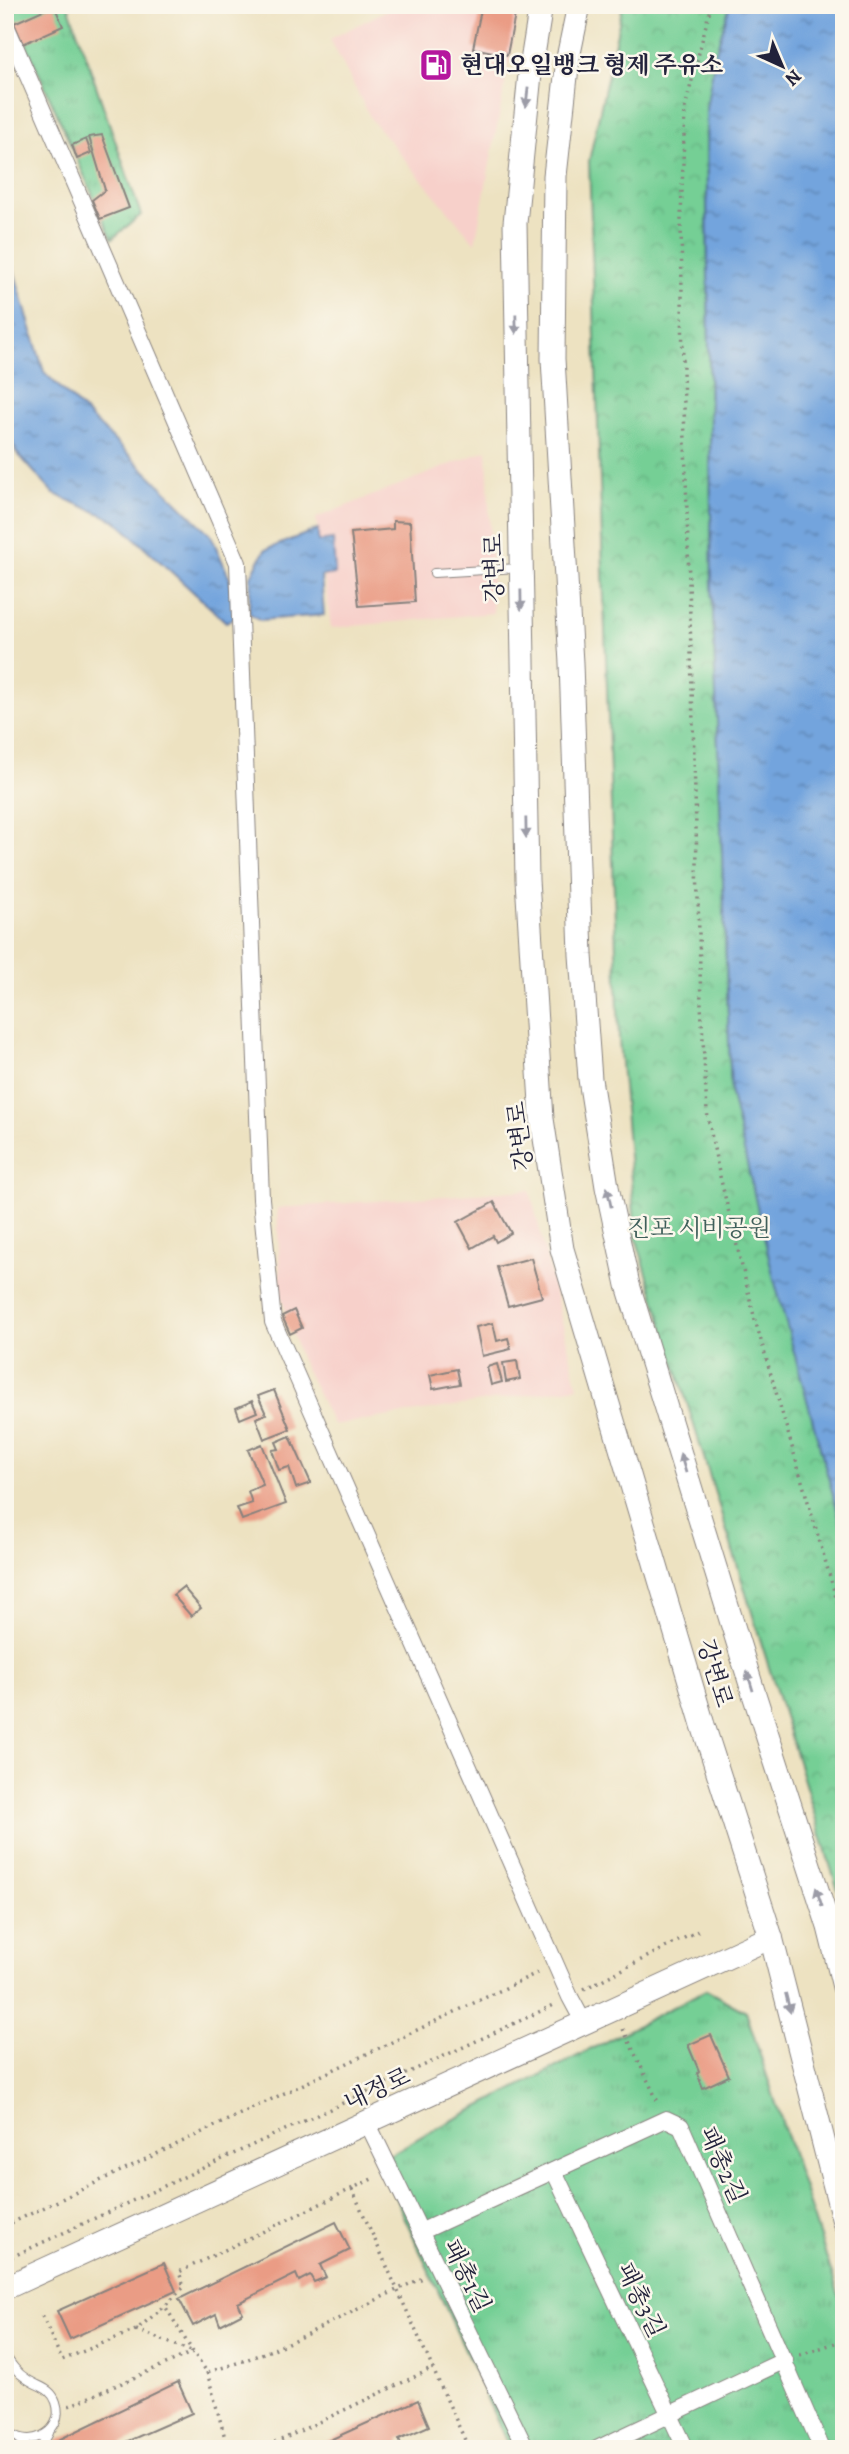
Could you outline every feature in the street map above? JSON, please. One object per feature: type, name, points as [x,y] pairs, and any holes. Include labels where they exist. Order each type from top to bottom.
[{"type":"street","name":"강변로","points":[[541,5],[530,74],[515,223],[529,920],[542,1119],[562,1249],[703,1724],[771,1937],[844,2222]]},
{"type":"street","name":"강변로","points":[[579,5],[569,58],[555,176],[553,359],[570,638],[580,955],[590,1079],[607,1187],[628,1285],[829,1927],[844,1987]]},
{"type":"street","points":[[5,23],[238,563],[261,1199],[273,1322],[570,1997],[584,2023]]},
{"type":"street","name":"내정로","points":[[5,2288],[771,1937]]},
{"type":"street","name":"패총2길","points":[[420,2232],[666,2119],[681,2126],[822,2449]]},
{"type":"street","name":"패총1길","points":[[367,2122],[526,2449]]},
{"type":"street","name":"패총3길","points":[[554,2171],[686,2449]]},
{"type":"street","points":[[597,2449],[785,2360]]},
{"type":"lane","points":[[434,573],[520,568]]},
{"type":"lane","points":[[5,2355],[18,2372],[52,2394],[58,2411],[40,2449]]},
{"type":"lane","points":[[5,2362],[5,2388]]},
{"type":"lane","points":[[5,2426],[31,2449]]},
{"type":"lane","points":[[16,2437],[35,2439],[51,2429]]},
{"type":"path","points":[[710,5],[685,108],[681,218],[700,977],[707,1112],[755,1320],[844,1625]]},
{"type":"path","points":[[5,2260],[524,2020],[698,1931]]},
{"type":"path","points":[[5,2226],[557,1964]]},
{"type":"path","points":[[614,2010],[666,2119]]},
{"type":"path","points":[[42,2316],[62,2360],[136,2330],[184,2287],[179,2272],[371,2180]]},
{"type":"path","points":[[352,2189],[469,2449]]},
{"type":"path","points":[[206,2372],[236,2365],[283,2346],[439,2271]]},
{"type":"path","points":[[165,2306],[206,2372],[228,2449]]},
{"type":"path","points":[[136,2330],[193,2352]]},
{"type":"path","points":[[785,2360],[844,2340]]},
{"type":"path","points":[[58,2411],[193,2352]]},
{"type":"path","points":[[262,2449],[433,2368]]},
{"type":"shaded area","points":[[397,5],[520,5],[475,243],[371,119],[330,39]]},
{"type":"shaded area","points":[[487,450],[493,613],[331,628],[316,518]]},
{"type":"shaded area","points":[[530,1190],[578,1387],[333,1425],[300,1358],[281,1296],[277,1208]]},
{"type":"green space","points":[[9,5],[68,5],[141,215],[112,239]]},
{"type":"green space","name":"진포 시비공원","points":[[623,5],[739,5],[706,129],[712,587],[731,1095],[844,1528],[844,1910],[636,1238],[619,1040],[589,161]]},
{"type":"green space","points":[[706,1990],[746,2012],[844,2311],[844,2449],[510,2449],[379,2161],[424,2135]]},
{"type":"water","points":[[730,5],[844,5],[844,1535],[774,1279],[731,1095],[712,587],[706,108],[716,51]]},
{"type":"water","points":[[5,241],[44,372],[211,535],[230,579],[235,617],[226,622],[115,520],[54,494],[16,452],[5,422]]},
{"type":"water","points":[[318,529],[318,542],[333,540],[335,574],[321,576],[324,615],[260,620],[249,613],[251,576],[265,550]]},
{"type":"building","points":[[54,5],[63,26],[23,44],[14,23]]},
{"type":"building","points":[[482,5],[517,5],[507,55],[473,48]]},
{"type":"building","points":[[102,135],[129,208],[100,219],[92,200],[105,190],[89,137]]},
{"type":"building","points":[[86,139],[91,153],[77,159],[72,145]]},
{"type":"building","points":[[393,521],[410,522],[415,602],[359,606],[351,533],[393,529]]},
{"type":"building","points":[[494,1202],[511,1233],[496,1242],[493,1236],[472,1248],[458,1222]]},
{"type":"building","points":[[531,1258],[542,1297],[508,1306],[497,1267]]},
{"type":"building","points":[[294,1310],[302,1328],[290,1334],[282,1316]]},
{"type":"building","points":[[493,1323],[497,1341],[508,1338],[511,1349],[482,1356],[476,1327]]},
{"type":"building","points":[[517,1361],[520,1379],[506,1382],[503,1363]]},
{"type":"building","points":[[497,1364],[502,1382],[491,1385],[487,1367]]},
{"type":"building","points":[[457,1369],[460,1384],[433,1389],[430,1375]]},
{"type":"building","points":[[274,1390],[290,1429],[264,1439],[256,1418],[266,1414],[258,1396]]},
{"type":"building","points":[[252,1401],[257,1412],[240,1419],[236,1408]]},
{"type":"building","points":[[290,1436],[311,1483],[296,1488],[289,1467],[279,1470],[272,1450],[279,1449],[276,1442]]},
{"type":"building","points":[[262,1444],[286,1504],[242,1520],[237,1508],[252,1503],[248,1491],[263,1485],[248,1450]]},
{"type":"building","points":[[183,1587],[201,1608],[191,1616],[173,1595]]},
{"type":"building","points":[[711,2035],[729,2076],[703,2088],[688,2045]]},
{"type":"building","points":[[336,2222],[350,2250],[320,2265],[326,2277],[314,2282],[310,2275],[299,2281],[296,2274],[238,2303],[243,2313],[220,2325],[216,2314],[193,2326],[179,2299]]},
{"type":"building","points":[[164,2263],[176,2291],[70,2339],[57,2311]]},
{"type":"building","points":[[178,2382],[192,2413],[110,2449],[52,2449],[50,2444]]},
{"type":"building","points":[[418,2400],[429,2426],[399,2439],[403,2449],[310,2449]]},
{"type":"place","name":"현대오일뱅크 형제 주유소","points":[[436,65]]}]
